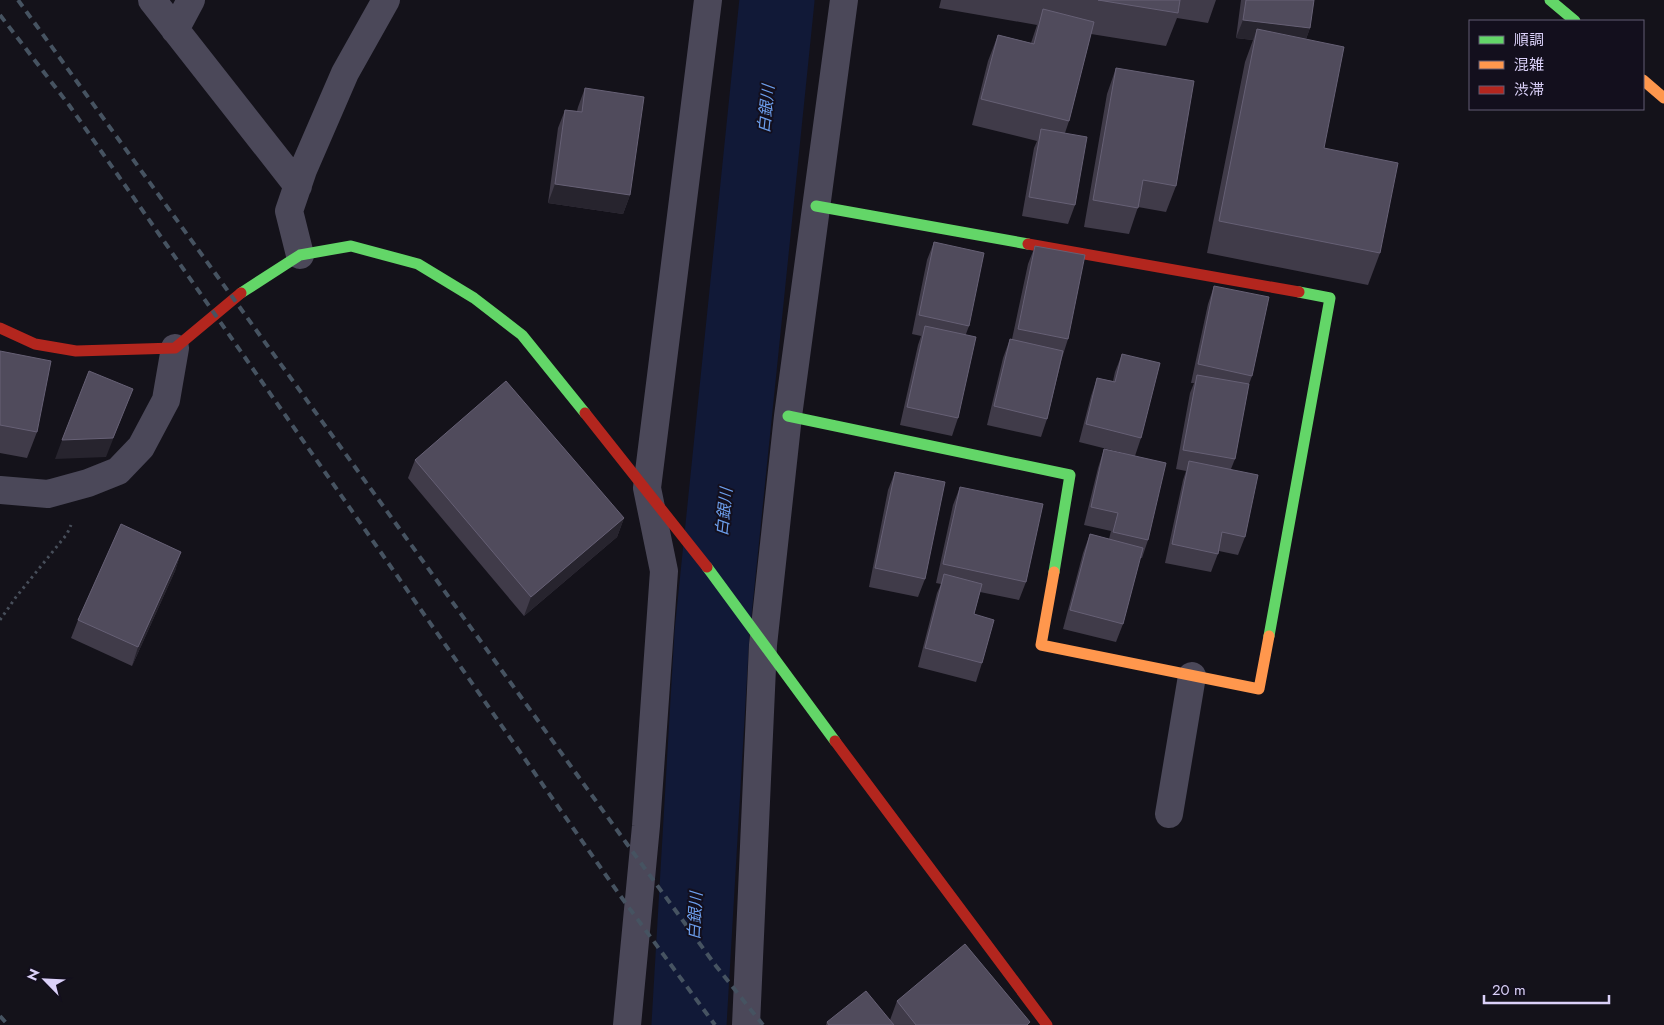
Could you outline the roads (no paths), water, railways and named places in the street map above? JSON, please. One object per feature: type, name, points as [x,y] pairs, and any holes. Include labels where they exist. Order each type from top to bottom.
[{"type":"main road","points":[[1550,0],[1574,20]]},
{"type":"main road","points":[[1644,81],[1664,98]]},
{"type":"main road","points":[[788,416],[1070,475],[1041,645],[1259,689],[1330,298],[816,206]]},
{"type":"main road","points":[[0,328],[35,344],[76,351],[175,348],[233,298],[300,255],[351,246],[418,264],[474,298],[522,335],[647,488],[746,618],[763,645],[1047,1025]]},
{"type":"street","points":[[152,0],[298,186]]},
{"type":"street","points":[[175,30],[191,0]]},
{"type":"street","points":[[300,255],[289,212],[345,74],[386,0]]},
{"type":"street","points":[[626,1025],[646,826],[664,571],[647,488],[708,0]]},
{"type":"street","points":[[746,1025],[763,645],[788,416],[844,0]]},
{"type":"street","points":[[0,490],[48,494],[88,483],[118,471],[141,446],[166,400],[175,348]]},
{"type":"street","points":[[1170,814],[1192,676]]},
{"type":"waterway","name":"白銀川","points":[[689,1025],[712,633],[777,0]]},
{"type":"railway","points":[[18,0],[627,844],[716,966],[763,1025]]},
{"type":"railway","points":[[0,15],[69,105],[619,894],[715,1025]]},
{"type":"railway","points":[[0,1016],[8,1025]]}]
